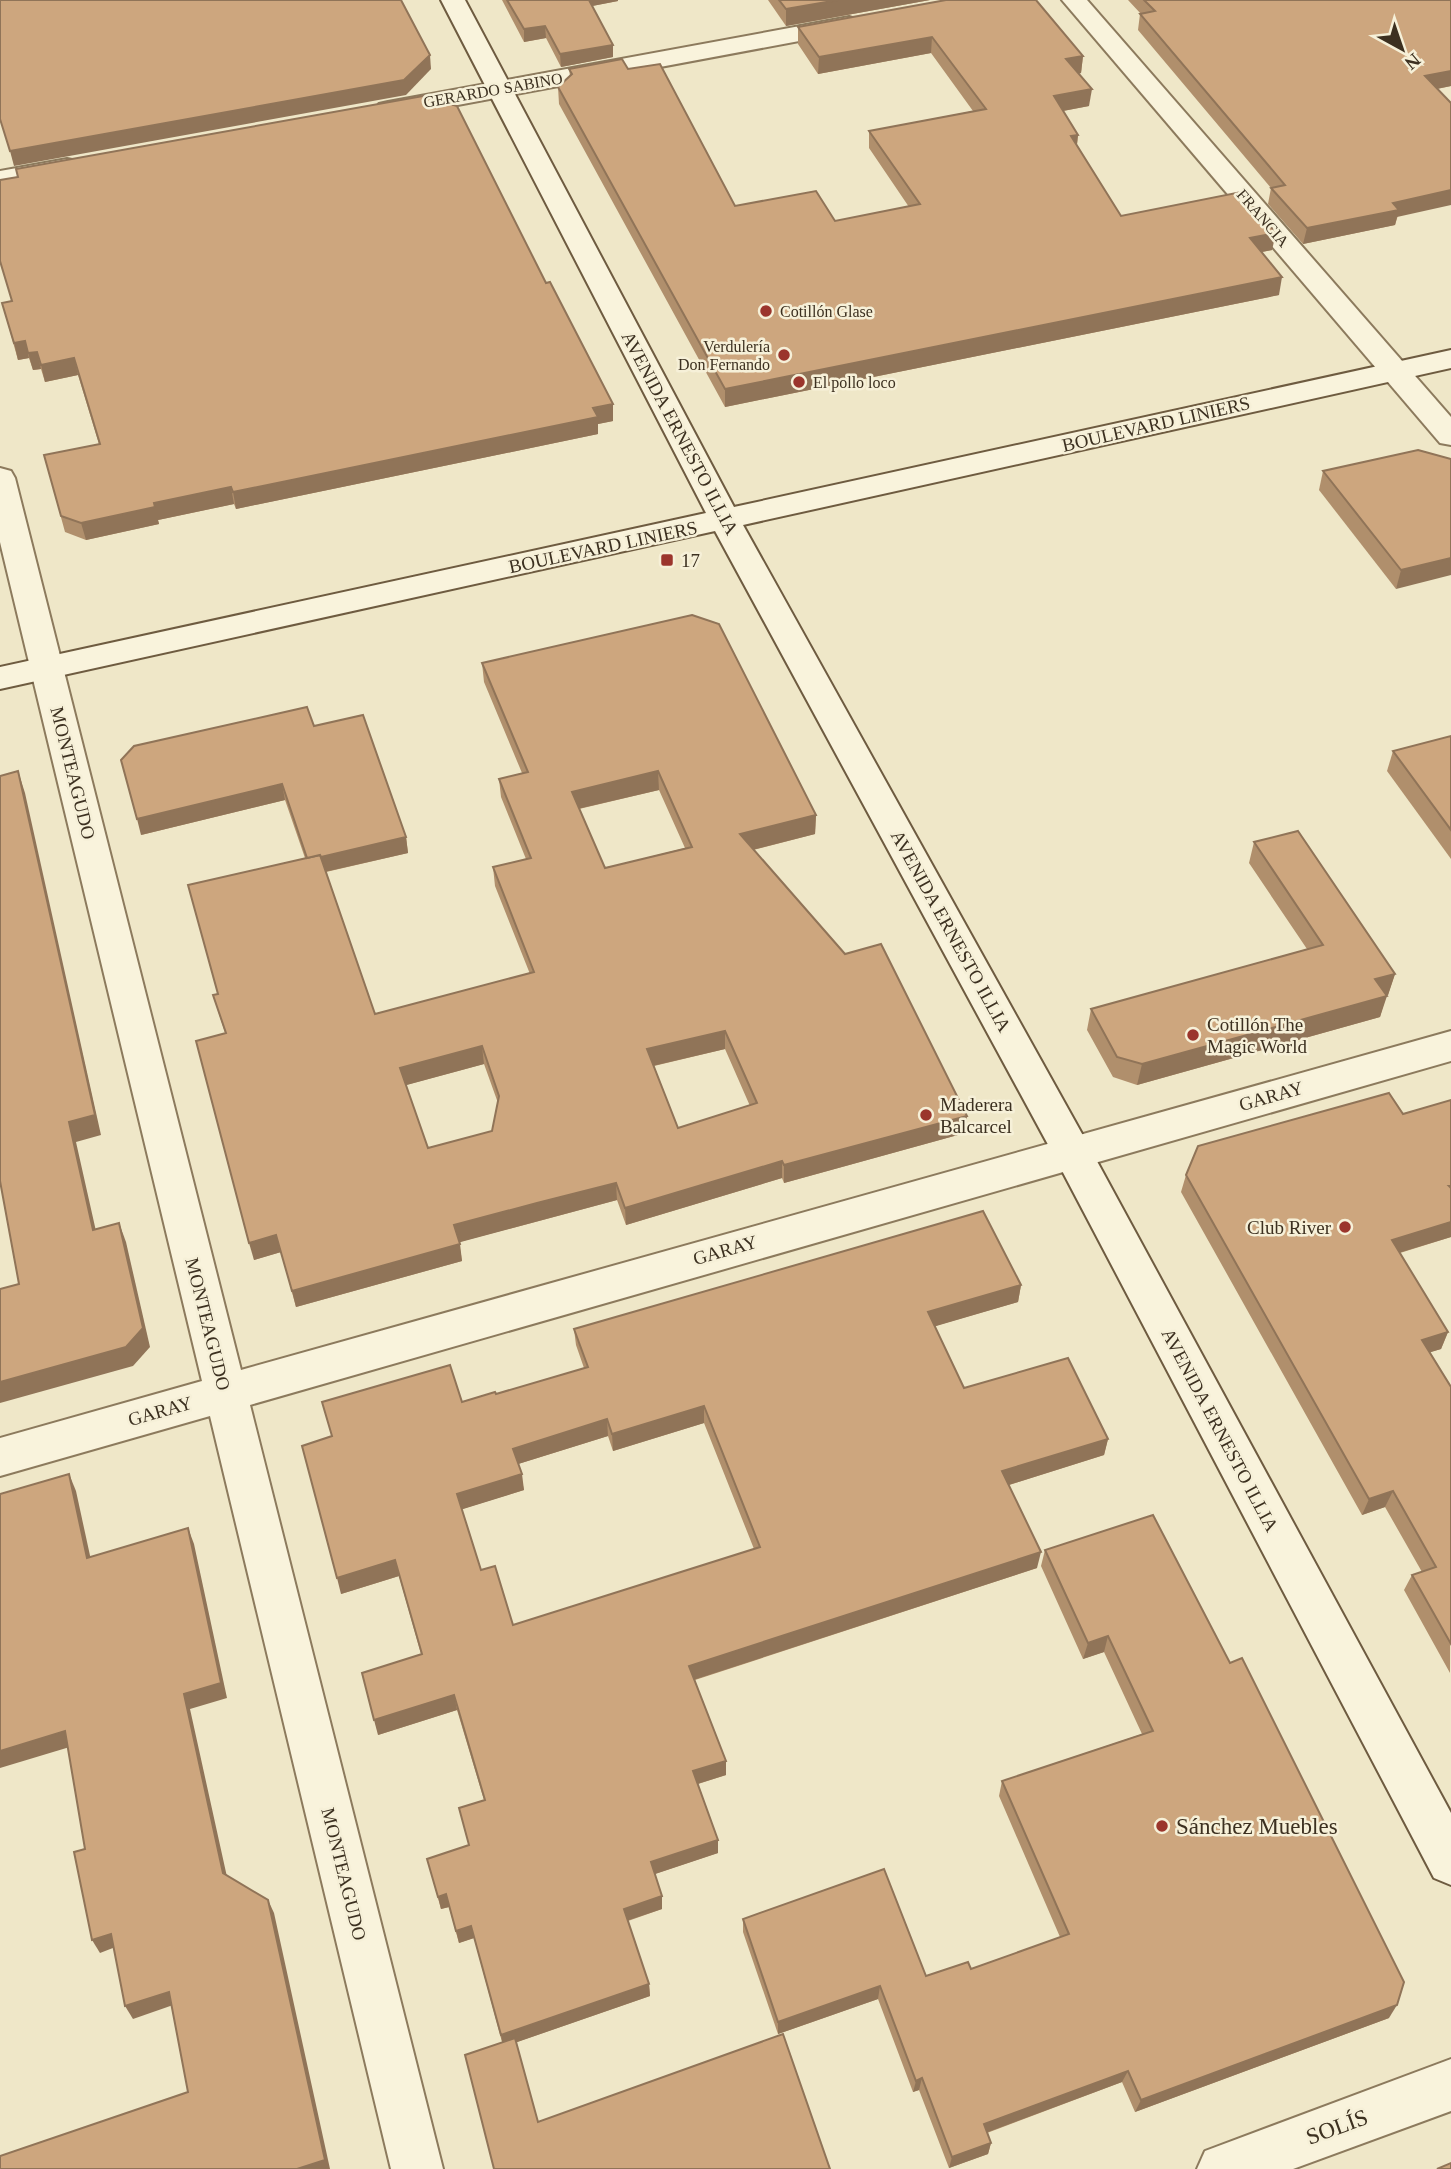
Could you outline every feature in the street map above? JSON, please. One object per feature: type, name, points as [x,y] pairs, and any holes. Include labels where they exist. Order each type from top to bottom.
[{"type":"street","name":"AVENIDA ERNESTO ILLIA","points":[[453,0],[725,520],[1072,1152],[1451,1861]]},
{"type":"street","name":"FRANCIA","points":[[1074,0],[1451,436]]},
{"type":"street","name":"GERARDO SABINO","points":[[365,114],[878,20]]},
{"type":"street","points":[[0,179],[95,162]]},
{"type":"street","name":"BOULEVARD LINIERS","points":[[0,678],[1451,359]]},
{"type":"street","name":"MONTEAGUDO","points":[[0,478],[416,2169]]},
{"type":"street","name":"GARAY","points":[[0,1457],[1451,1046]]},
{"type":"street","name":"SOLÍS","points":[[1223,2169],[1451,2085]]},
{"type":"building","points":[[0,0],[401,0],[430,55],[404,80],[10,151],[0,119]]},
{"type":"building","points":[[507,0],[589,0],[613,45],[560,54],[545,26],[524,29]]},
{"type":"building","points":[[779,0],[838,0],[786,9]]},
{"type":"building","points":[[946,0],[1036,0],[1083,56],[1066,59],[1092,89],[1054,96],[1078,135],[1071,136],[1121,216],[1241,192],[1276,233],[1250,238],[1282,277],[725,389],[558,87],[572,74],[569,69],[622,59],[628,69],[660,64],[735,206],[816,191],[835,221],[920,204],[869,131],[986,109],[932,37],[819,57],[798,27]]},
{"type":"building","points":[[1144,0],[1451,0],[1451,71],[1425,76],[1451,103],[1451,190],[1393,203],[1399,210],[1307,228],[1271,188],[1285,185],[1140,14],[1155,11]]},
{"type":"building","points":[[423,96],[457,106],[546,283],[550,282],[613,404],[593,408],[598,417],[233,492],[231,487],[154,503],[155,507],[81,523],[61,516],[44,455],[100,444],[74,358],[41,365],[37,352],[28,353],[25,341],[14,343],[2,303],[12,301],[0,261],[0,180],[18,177],[16,169]]},
{"type":"building","points":[[1418,450],[1451,459],[1451,558],[1401,570],[1323,471]]},
{"type":"building","points":[[692,615],[719,624],[816,815],[740,834],[845,954],[881,944],[967,1116],[784,1165],[782,1161],[625,1208],[616,1183],[537,1203],[454,1225],[460,1244],[292,1291],[276,1235],[249,1243],[196,1041],[226,1033],[213,995],[218,994],[188,885],[320,855],[375,1014],[534,972],[493,867],[531,858],[499,779],[528,772],[482,663]],"holes":[[[658,771],[692,847],[605,868],[572,792]],[[725,1031],[757,1103],[678,1128],[647,1049]],[[482,1046],[499,1096],[492,1131],[428,1148],[400,1068]]]},
{"type":"building","points":[[307,707],[314,726],[363,715],[406,837],[307,858],[282,784],[137,819],[121,760],[134,746]]},
{"type":"building","points":[[1451,736],[1451,830],[1393,751]]},
{"type":"building","points":[[18,771],[95,1115],[69,1122],[93,1230],[119,1223],[143,1328],[126,1347],[0,1382],[0,1289],[19,1284],[0,1181],[0,776]]},
{"type":"building","points":[[1298,831],[1395,974],[1375,979],[1387,996],[1142,1064],[1117,1057],[1091,1009],[1323,945],[1254,842]]},
{"type":"building","points":[[1389,1093],[1403,1114],[1451,1100],[1451,1222],[1392,1240],[1448,1332],[1422,1340],[1451,1387],[1451,1644],[1412,1575],[1436,1567],[1393,1491],[1369,1499],[1186,1175],[1198,1146]]},
{"type":"building","points":[[983,1211],[1021,1285],[928,1312],[964,1388],[1068,1358],[1108,1439],[1002,1471],[1041,1552],[689,1666],[726,1761],[693,1771],[718,1840],[651,1862],[662,1896],[624,1909],[649,1984],[501,2035],[471,1926],[456,1931],[446,1894],[438,1897],[427,1859],[469,1845],[459,1808],[485,1800],[454,1695],[374,1720],[362,1673],[422,1654],[395,1560],[337,1578],[302,1446],[332,1436],[322,1402],[450,1365],[462,1402],[588,1367],[574,1329]],"holes":[[[704,1406],[760,1547],[513,1625],[495,1566],[481,1570],[457,1494],[522,1474],[513,1449],[607,1419],[612,1434]]]},
{"type":"building","points":[[69,1474],[87,1558],[188,1528],[221,1683],[184,1694],[223,1873],[268,1900],[325,2160],[297,2169],[0,2169],[0,2156],[188,2092],[169,1992],[125,2006],[111,1934],[92,1940],[74,1852],[85,1849],[65,1731],[0,1751],[0,1494]]},
{"type":"building","points":[[1153,1515],[1230,1663],[1242,1658],[1404,1982],[1397,2005],[1141,2100],[1128,2071],[984,2124],[991,2143],[952,2157],[922,2078],[916,2081],[880,1986],[778,2022],[743,1919],[884,1869],[926,1976],[968,1962],[971,1969],[1069,1934],[1002,1781],[1153,1731],[1108,1636],[1088,1643],[1045,1550]]},
{"type":"building","points":[[783,2034],[830,2169],[494,2169],[465,2055],[515,2038],[538,2122]]},
{"type":"building","points":[[1451,2163],[1451,2169],[1437,2169]]},
{"type":"place","name":"Cotillón Glase","points":[[766,311]]},
{"type":"place","name":"Verdulería Don Fernando","points":[[784,355]]},
{"type":"place","name":"El pollo loco","points":[[799,382]]},
{"type":"place","name":"17","points":[[667,560]]},
{"type":"place","name":"Cotillón The Magic World","points":[[1193,1035]]},
{"type":"place","name":"Maderera Balcarcel","points":[[926,1115]]},
{"type":"place","name":"Club River","points":[[1345,1227]]},
{"type":"place","name":"Sánchez Muebles","points":[[1162,1826]]}]
